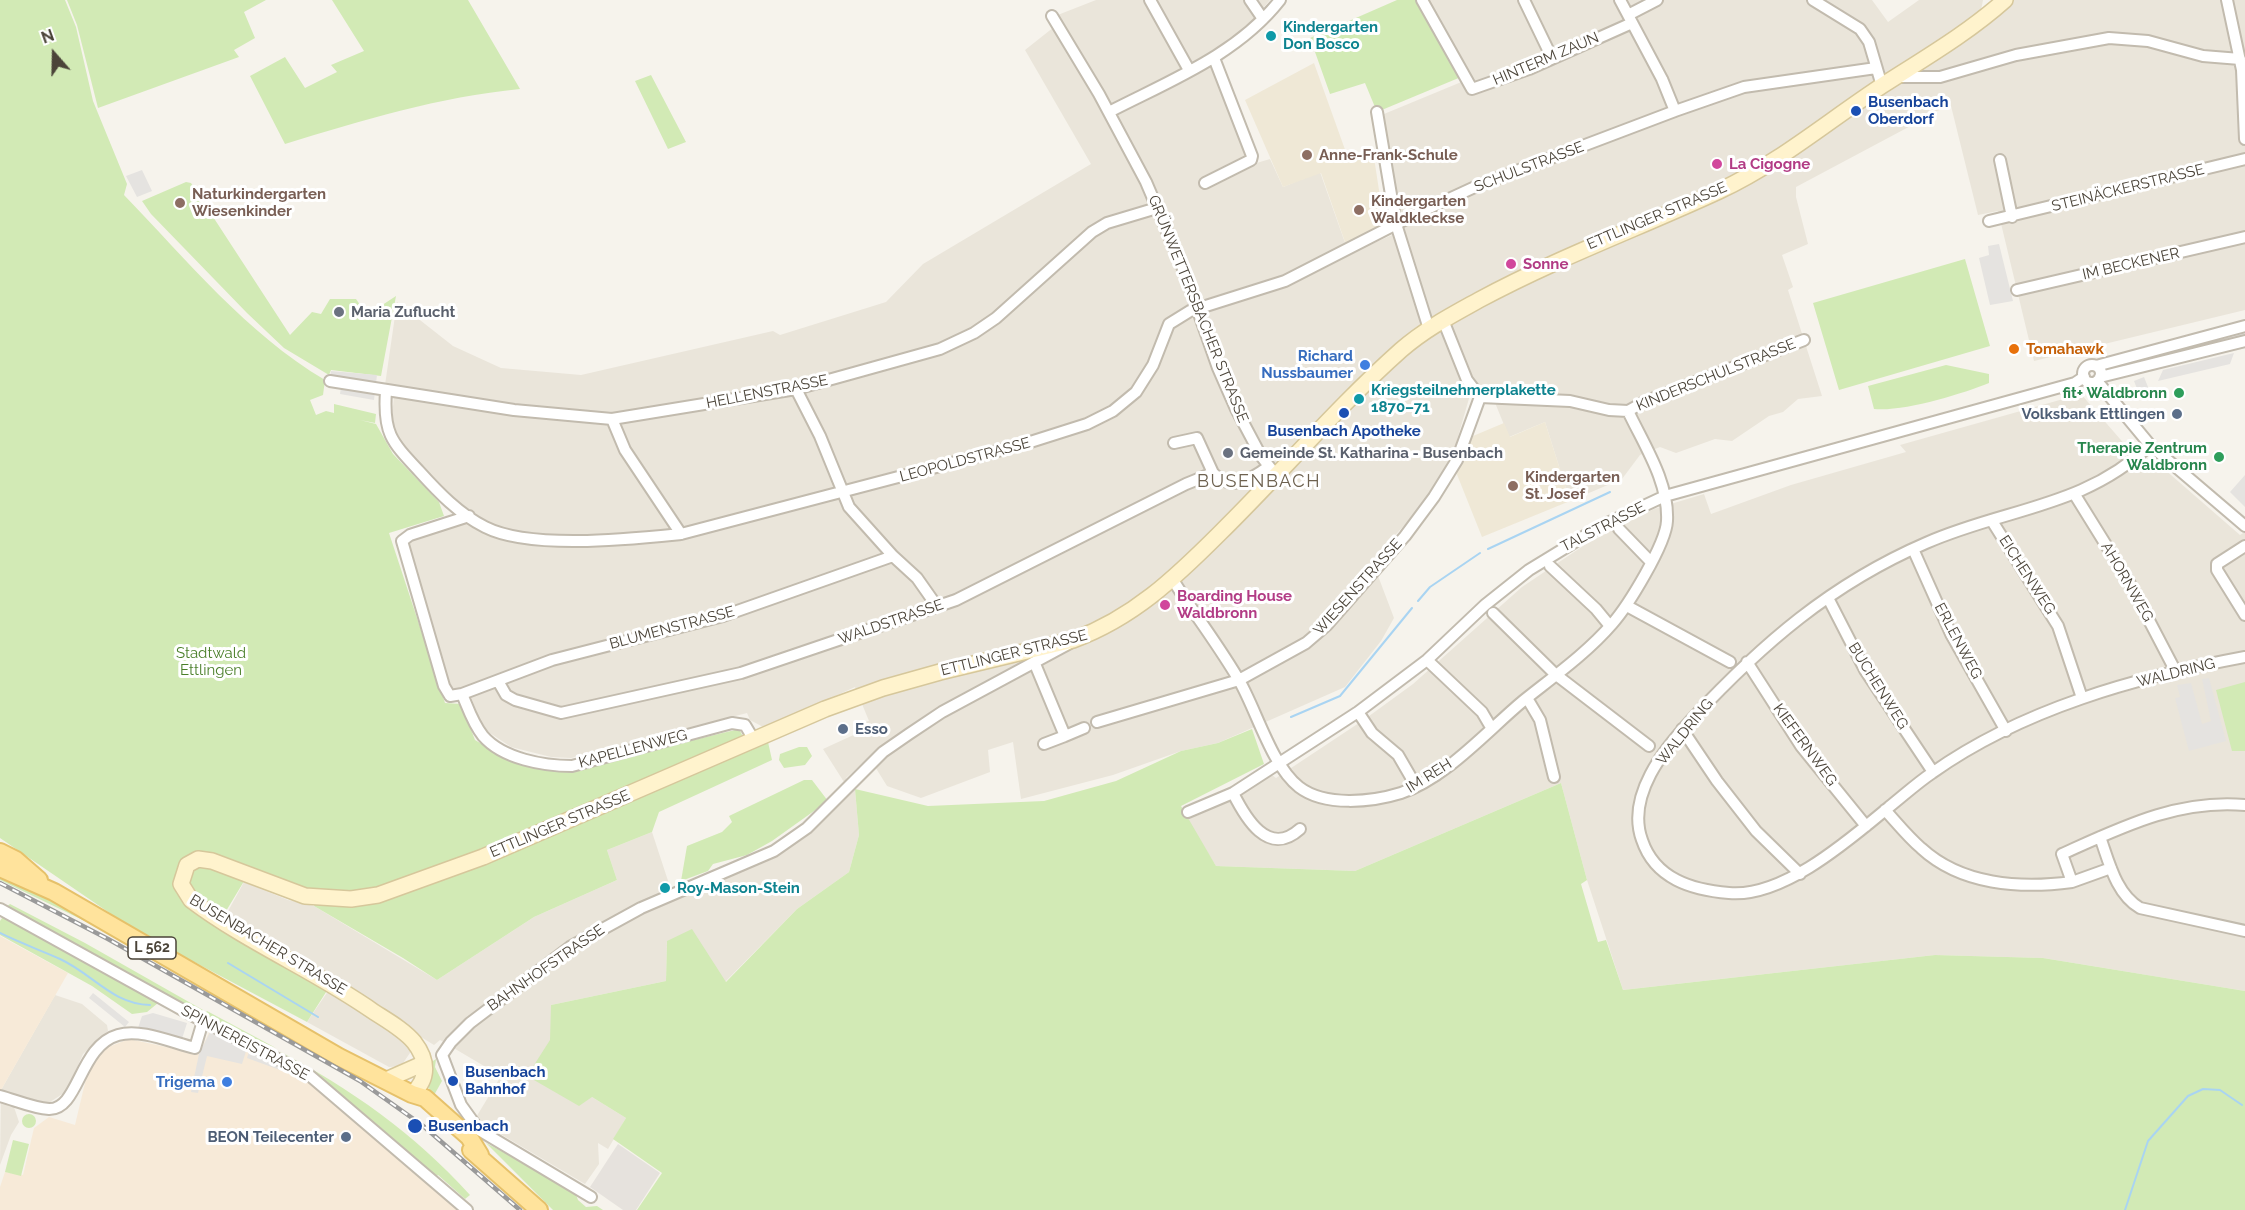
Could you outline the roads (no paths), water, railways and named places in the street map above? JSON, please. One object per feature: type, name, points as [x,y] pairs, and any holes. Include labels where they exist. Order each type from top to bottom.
[{"type":"main road","name":"ETTLINGER STRASSE","points":[[483,857],[825,709],[883,688],[1073,640],[1122,618],[1173,580],[1273,471],[1402,349],[1429,329],[1562,257],[1738,181],[1786,154],[1896,77],[1989,7],[2006,0]]},
{"type":"main road","name":"L 562","points":[[0,852],[16,860],[54,892]]},
{"type":"main road","name":"BUSENBACHER STRASSE","points":[[421,1060],[408,1036],[352,997],[191,900],[181,884],[183,872],[192,861],[205,859],[305,896],[351,899],[403,888],[483,857]]},
{"type":"main road","name":"L 562","points":[[0,868],[54,892],[300,1035],[412,1094],[425,1098],[449,1117],[469,1137],[480,1155],[539,1210]]},
{"type":"main road","points":[[386,1080],[421,1060]]},
{"type":"main road","points":[[412,1094],[411,1086],[421,1060]]},
{"type":"street","points":[[1150,0],[1189,70]]},
{"type":"street","points":[[1250,0],[1263,19]]},
{"type":"street","points":[[1109,112],[1214,58],[1263,19],[1280,0]]},
{"type":"street","name":"HINTERM ZAUN","points":[[1422,0],[1472,89],[1552,58],[1630,19],[1657,0]]},
{"type":"street","points":[[1524,0],[1552,58]]},
{"type":"street","points":[[1620,0],[1662,79],[1675,111]]},
{"type":"street","points":[[1813,0],[1860,29],[1869,42],[1882,86]]},
{"type":"street","points":[[2227,0],[2240,59],[2245,139]]},
{"type":"street","name":"GRÜNWETTERSBACHER STRASSE","points":[[1052,16],[1109,112],[1157,208],[1184,271],[1236,409],[1273,471]]},
{"type":"street","points":[[1896,77],[1940,77],[2016,55],[2109,38],[2148,40],[2203,56],[2240,59]]},
{"type":"street","points":[[1205,183],[1251,160],[1252,156],[1214,58]]},
{"type":"street","name":"SCHULSTRASSE","points":[[1197,309],[1285,281],[1396,224],[1477,186],[1675,111],[1744,87],[1876,68]]},
{"type":"street","points":[[1377,112],[1396,224],[1429,329]]},
{"type":"street","name":"STEINÄCKERSTRASSE","points":[[1989,221],[2245,159]]},
{"type":"street","points":[[2000,160],[2012,217]]},
{"type":"street","name":"HELLENSTRASSE","points":[[330,381],[514,410],[612,419],[796,389],[940,349],[974,333],[996,318],[1092,232],[1107,223],[1157,208]]},
{"type":"street","name":"IM BECKENER","points":[[2017,290],[2245,237]]},
{"type":"street","name":"LEOPOLDSTRASSE","points":[[386,391],[385,423],[395,446],[443,497],[484,526],[499,533],[550,540],[628,539],[681,534],[1024,444],[1087,424],[1113,411],[1136,393],[1145,380],[1169,324],[1197,309]]},
{"type":"street","points":[[1443,320],[1467,380],[1480,397]]},
{"type":"street","name":"TALSTRASSE","points":[[1188,812],[1233,792],[1430,664],[1499,593],[1544,559],[1601,526],[1665,496],[2075,383],[2084,377],[2085,369],[2245,326]]},
{"type":"street","name":"KINDERSCHULSTRASSE","points":[[1480,397],[1569,401],[1609,410],[1628,411],[1644,402],[1804,340]]},
{"type":"street","points":[[2084,377],[2091,383],[2098,379],[2245,341]]},
{"type":"street","points":[[2096,366],[2101,371],[2098,379]]},
{"type":"street","points":[[2098,379],[2150,446],[2245,526]]},
{"type":"street","points":[[796,389],[820,436],[849,507],[893,556],[917,578],[936,605]]},
{"type":"street","name":"WIESENSTRASSE","points":[[1097,722],[1239,680],[1306,643],[1327,625],[1405,536],[1434,497],[1456,460],[1480,397]]},
{"type":"street","name":"KINDERSCHULSTRASSE","points":[[1628,411],[1665,496]]},
{"type":"street","points":[[612,419],[625,450],[681,534]]},
{"type":"street","points":[[1174,443],[1197,438],[1212,473],[1219,480],[1234,484],[1246,482],[1273,471]]},
{"type":"street","name":"WALDRING","points":[[2150,446],[2103,481],[2075,495],[1963,529],[1913,549],[1828,598],[1776,634],[1682,729],[1662,755],[1644,787],[1639,831],[1642,843],[1660,870],[1679,883],[1696,889],[1737,894],[1768,888],[1800,874],[1866,826],[1933,772],[2006,731],[2082,698],[2175,672],[2245,657]]},
{"type":"street","name":"WALDSTRASSE","points":[[498,681],[506,695],[515,700],[561,713],[741,673],[956,600],[1212,473]]},
{"type":"street","name":"AHORNWEG","points":[[2075,495],[2129,582],[2175,672]]},
{"type":"street","name":"IM REH","points":[[1173,580],[1239,680],[1280,763],[1300,788],[1328,798],[1350,800],[1379,798],[1416,786],[1454,761],[1610,626],[1627,606],[1664,535],[1667,522],[1665,496]]},
{"type":"street","name":"BLUMENSTRASSE","points":[[469,516],[410,536],[402,542],[444,686],[450,696],[462,694],[552,660],[723,616],[893,556]]},
{"type":"street","name":"EICHENWEG","points":[[1992,521],[2048,605],[2058,626],[2082,698]]},
{"type":"street","points":[[1619,529],[1650,561]]},
{"type":"street","points":[[2245,546],[2217,564],[2217,570],[2245,615]]},
{"type":"street","name":"ERLENWEG","points":[[1913,549],[1951,634],[2006,731]]},
{"type":"street","points":[[1550,566],[1596,609],[1610,626]]},
{"type":"street","name":"BUCHENWEG","points":[[1828,598],[1865,670],[1933,772]]},
{"type":"street","points":[[1627,606],[1730,662]]},
{"type":"street","points":[[1493,613],[1555,674],[1649,746]]},
{"type":"street","name":"BAHNHOFSTRASSE","points":[[442,1055],[470,1023],[570,947],[641,908],[774,850],[807,828],[883,752],[942,712],[1035,664],[1073,640]]},
{"type":"street","name":"KIEFERNWEG","points":[[1747,662],[1801,746],[1866,826]]},
{"type":"street","points":[[1035,664],[1065,736]]},
{"type":"street","points":[[1430,664],[1482,712],[1492,729]]},
{"type":"street","name":"KAPELLENWEG","points":[[462,694],[476,726],[493,745],[553,766],[572,766],[732,723],[745,725],[754,740]]},
{"type":"street","points":[[1527,698],[1540,720],[1554,777]]},
{"type":"street","points":[[1358,712],[1372,733],[1398,755],[1416,786]]},
{"type":"street","points":[[1044,744],[1084,728]]},
{"type":"street","points":[[1682,729],[1717,781],[1756,831],[1800,874]]},
{"type":"street","points":[[1233,792],[1248,822],[1256,829],[1280,838],[1293,836],[1300,829]]},
{"type":"street","points":[[2072,882],[2062,854],[2100,837],[2174,809],[2220,803],[2245,805]]},
{"type":"street","points":[[1885,810],[1921,849],[1938,861],[1975,877],[2022,886],[2072,882],[2111,868]]},
{"type":"street","points":[[2100,837],[2111,868],[2129,902],[2140,908],[2245,931]]},
{"type":"street","name":"SPINNEREISTRASSE","points":[[0,909],[203,1021],[309,1075],[467,1210]]},
{"type":"street","points":[[0,1096],[49,1109],[58,1108],[71,1097],[84,1066],[104,1041],[128,1034],[195,1048],[203,1021]]},
{"type":"street","points":[[421,1060],[442,1055],[464,1111],[479,1130],[591,1197]]},
{"type":"waterway","points":[[1488,549],[1610,492]]},
{"type":"waterway","points":[[1418,601],[1430,587],[1480,553]]},
{"type":"waterway","points":[[1291,717],[1340,696],[1412,608]]},
{"type":"waterway","points":[[0,933],[72,965],[114,994],[137,1003],[150,1005]]},
{"type":"waterway","points":[[228,963],[318,1017]]},
{"type":"waterway","points":[[2125,1210],[2148,1141],[2188,1096],[2203,1089],[2220,1090],[2242,1105]]},
{"type":"railway","points":[[0,883],[108,939],[360,1081],[422,1125],[520,1210]]},
{"type":"place","name":"Kindergarten Don Bosco","points":[[1271,36]]},
{"type":"place","name":"Busenbach Oberdorf","points":[[1856,111]]},
{"type":"place","name":"Anne-Frank-Schule","points":[[1307,155]]},
{"type":"place","name":"La Cigogne","points":[[1717,164]]},
{"type":"place","name":"Naturkindergarten Wiesenkinder","points":[[180,203]]},
{"type":"place","name":"Kindergarten Waldkleckse","points":[[1359,210]]},
{"type":"place","name":"Sonne","points":[[1511,264]]},
{"type":"place","name":"Maria Zuflucht","points":[[339,312]]},
{"type":"place","name":"Tomahawk","points":[[2014,349]]},
{"type":"place","name":"Richard Nussbaumer","points":[[1365,365]]},
{"type":"place","name":"fit+ Waldbronn","points":[[2179,393]]},
{"type":"place","name":"Kriegsteilnehmerplakette 1870–71","points":[[1359,399]]},
{"type":"place","name":"Busenbach Apotheke","points":[[1344,413]]},
{"type":"place","name":"Volksbank Ettlingen","points":[[2177,414]]},
{"type":"place","name":"Gemeinde St. Katharina - Busenbach","points":[[1228,453]]},
{"type":"place","name":"Therapie Zentrum Waldbronn","points":[[2219,457]]},
{"type":"place","name":"Kindergarten St. Josef","points":[[1513,486]]},
{"type":"place","name":"Boarding House Waldbronn","points":[[1165,605]]},
{"type":"place","name":"Esso","points":[[843,729]]},
{"type":"place","name":"Roy-Mason-Stein","points":[[665,888]]},
{"type":"place","name":"Busenbach Bahnhof","points":[[453,1081]]},
{"type":"place","name":"Trigema","points":[[227,1082]]},
{"type":"place","name":"Busenbach","points":[[415,1126]]},
{"type":"place","name":"BEON Teilecenter","points":[[346,1137]]},
{"type":"district","name":"BUSENBACH","points":[[1259,482]]},
{"type":"park label","name":"Stadtwald Ettlingen","points":[[211,662]]}]
